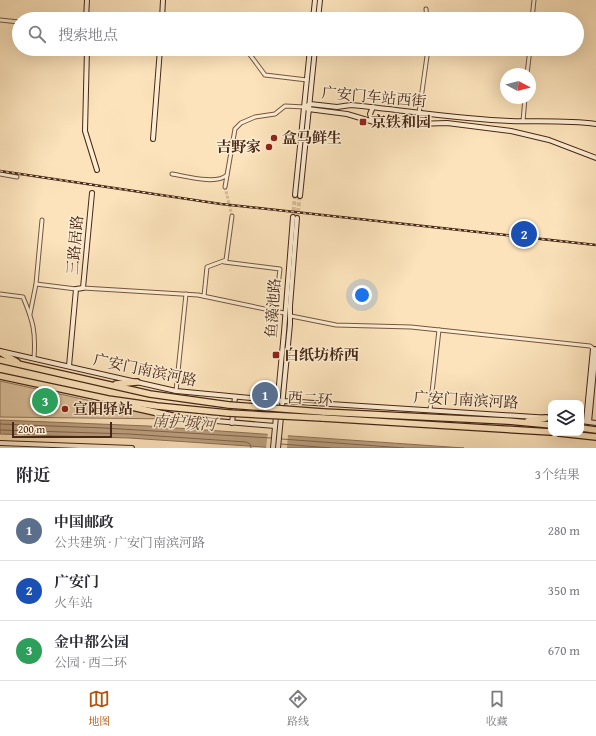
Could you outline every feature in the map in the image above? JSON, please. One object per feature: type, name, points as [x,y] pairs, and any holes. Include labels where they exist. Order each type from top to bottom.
[{"type":"highway","points":[[0,351],[20,364]]},
{"type":"highway","name":"西二环","points":[[0,360],[169,398],[229,406],[322,415],[548,432]]},
{"type":"highway","name":"西二环","points":[[0,376],[108,399],[157,406],[228,413],[520,422],[548,425]]},
{"type":"highway","points":[[110,384],[137,382]]},
{"type":"highway","points":[[108,399],[145,411],[181,418]]},
{"type":"highway","points":[[520,422],[548,418]]},
{"type":"highway","points":[[584,428],[596,430]]},
{"type":"highway","points":[[584,436],[596,437]]},
{"type":"street","points":[[86,12],[87,0]]},
{"type":"street","points":[[162,12],[163,0]]},
{"type":"street","points":[[314,12],[315,0]]},
{"type":"street","points":[[319,12],[320,0]]},
{"type":"street","points":[[533,12],[534,0]]},
{"type":"street","points":[[0,20],[12,21]]},
{"type":"street","points":[[87,56],[85,132],[97,170]]},
{"type":"street","points":[[153,139],[159,56]]},
{"type":"street","points":[[251,56],[265,74],[308,80]]},
{"type":"street","points":[[297,196],[307,108],[310,56]]},
{"type":"street","points":[[310,104],[314,56]]},
{"type":"street","points":[[420,113],[427,56]]},
{"type":"street","points":[[528,68],[529,56]]},
{"type":"street","name":"广安门车站西街","points":[[596,124],[563,120],[510,121],[448,116],[351,105],[337,107],[310,104],[307,108],[347,114],[373,122],[394,126],[424,123],[448,123],[511,131],[555,142],[596,158]]},
{"type":"street","points":[[523,121],[524,104]]},
{"type":"street","points":[[225,187],[233,133],[241,123],[255,117],[275,114],[285,106],[307,108]]},
{"type":"street","points":[[373,107],[370,118],[373,122]]},
{"type":"street","points":[[448,116],[450,120],[448,123]]},
{"type":"street","points":[[510,121],[507,126],[511,131]]},
{"type":"street","points":[[0,174],[17,177]]},
{"type":"street","points":[[172,174],[188,178],[211,179],[223,178],[228,174]]},
{"type":"street","name":"三路居路","points":[[69,366],[76,290],[83,288],[92,193]]},
{"type":"street","points":[[224,262],[226,260],[232,216]]},
{"type":"street","name":"鱼藻池路","points":[[273,448],[284,332],[284,313],[295,218],[290,306],[291,316],[278,448]]},
{"type":"street","points":[[30,314],[36,284],[42,220]]},
{"type":"street","points":[[204,296],[207,267],[224,262],[280,269],[275,311]]},
{"type":"street","points":[[36,284],[76,290]]},
{"type":"street","points":[[83,288],[204,296],[284,313]]},
{"type":"street","points":[[0,294],[23,297],[33,296]]},
{"type":"street","points":[[176,391],[186,294]]},
{"type":"street","points":[[23,297],[33,324],[34,358]]},
{"type":"street","points":[[291,316],[336,325],[411,327],[590,346],[595,349],[585,421],[596,423]]},
{"type":"street","points":[[430,410],[439,330]]},
{"type":"street","name":"广安门南滨河路","points":[[0,351],[176,391],[277,401],[548,418]]},
{"type":"street","points":[[232,423],[235,397]]},
{"type":"street","points":[[181,418],[275,429]]},
{"type":"street","points":[[0,444],[26,446],[132,448]]},
{"type":"shaded area","points":[[0,381],[174,419],[0,417]]},
{"type":"water","points":[[0,420],[148,426],[464,448],[278,448],[129,438],[0,434]]},
{"type":"pier","points":[[268,432],[288,434],[287,448],[266,448]]},
{"type":"tunnel","points":[[225,187],[232,216]]},
{"type":"tunnel","points":[[293,217],[295,195]]},
{"type":"tunnel","points":[[297,218],[300,196]]},
{"type":"railway","points":[[0,171],[221,204],[596,245]]},
{"type":"place","name":"京铁和园","points":[[363,122]]},
{"type":"place","name":"盒马鲜生","points":[[274,138]]},
{"type":"place","name":"吉野家","points":[[269,147]]},
{"type":"place","name":"广安门","points":[[524,234]]},
{"type":"place","name":"白纸坊桥西","points":[[276,355]]},
{"type":"place","name":"中国邮政","points":[[265,395]]},
{"type":"place","name":"金中都公园","points":[[45,401]]},
{"type":"place","name":"宣阳驿站","points":[[65,409]]},
{"type":"water label","name":"南护城河","points":[[184,422]]}]
